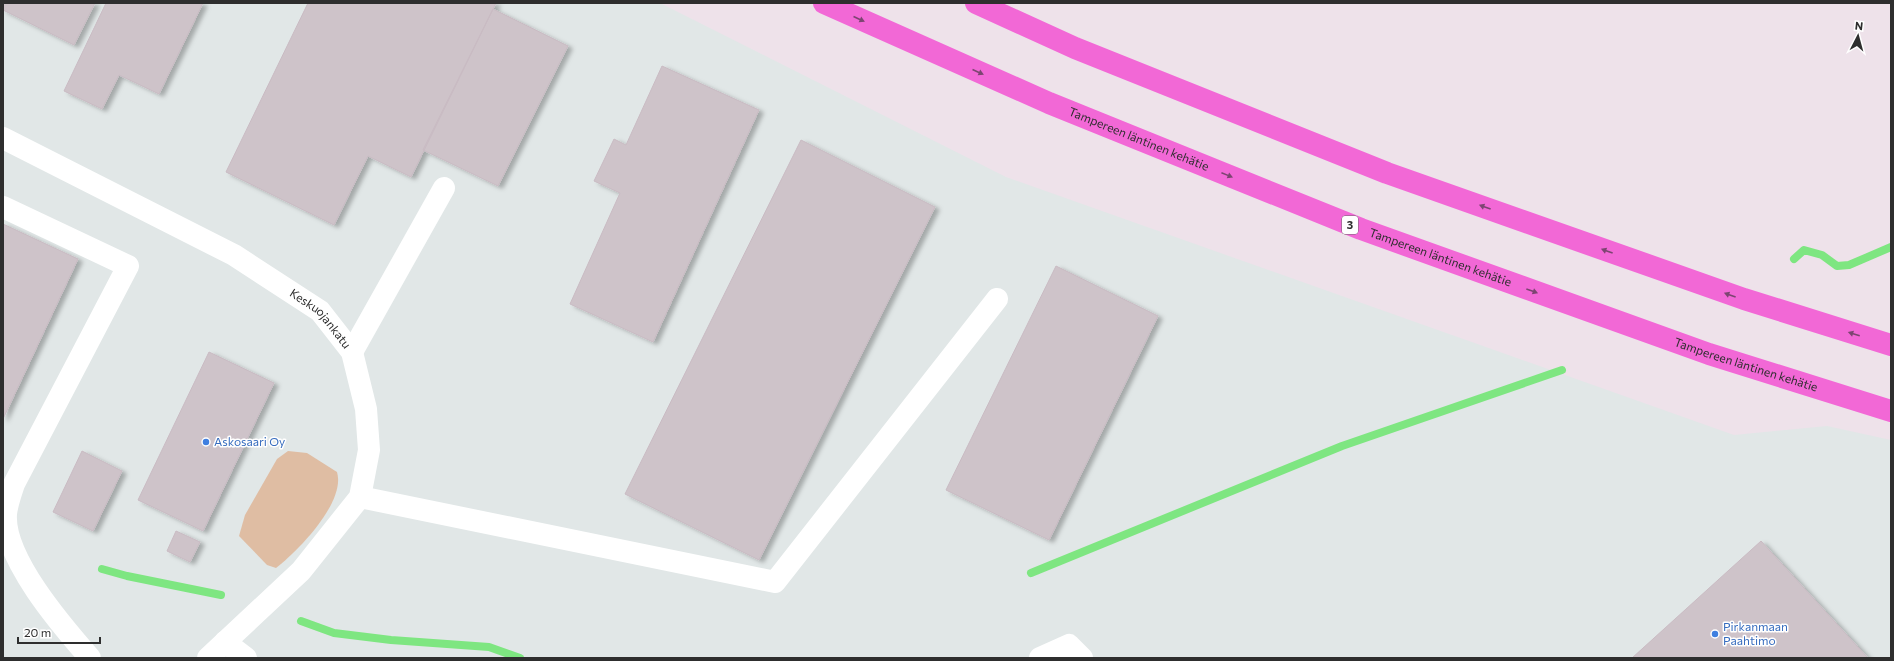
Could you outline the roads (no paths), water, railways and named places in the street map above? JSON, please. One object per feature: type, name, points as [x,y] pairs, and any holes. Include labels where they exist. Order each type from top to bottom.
[{"type":"highway","name":"Tampereen läntinen kehätie","points":[[824,3],[1049,103],[1361,229],[1709,354],[1891,411]]},
{"type":"highway","points":[[976,3],[1075,48],[1387,172],[1744,300],[1891,345]]},
{"type":"street","name":"Keskuojankatu","points":[[3,138],[234,254],[320,311],[352,352],[366,409],[369,450],[360,497],[301,571],[208,658]]},
{"type":"street","points":[[352,352],[444,188]]},
{"type":"street","points":[[3,207],[128,266],[14,484],[6,514],[7,539],[26,575],[58,621],[90,658]]},
{"type":"street","points":[[360,497],[775,582],[997,299]]},
{"type":"street","points":[[225,642],[246,658]]},
{"type":"street","points":[[1040,658],[1069,645],[1082,658]]},
{"type":"waterway","points":[[1794,259],[1804,250],[1822,255],[1837,266],[1849,265],[1891,247]]},
{"type":"waterway","points":[[1031,573],[1342,446],[1562,370]]},
{"type":"waterway","points":[[102,569],[127,576],[221,595]]},
{"type":"waterway","points":[[301,621],[334,633],[391,640],[489,647],[520,658]]},
{"type":"place","name":"Askosaari Oy","points":[[206,442]]},
{"type":"place","name":"Pirkanmaan Paahtimo","points":[[1715,634]]}]
